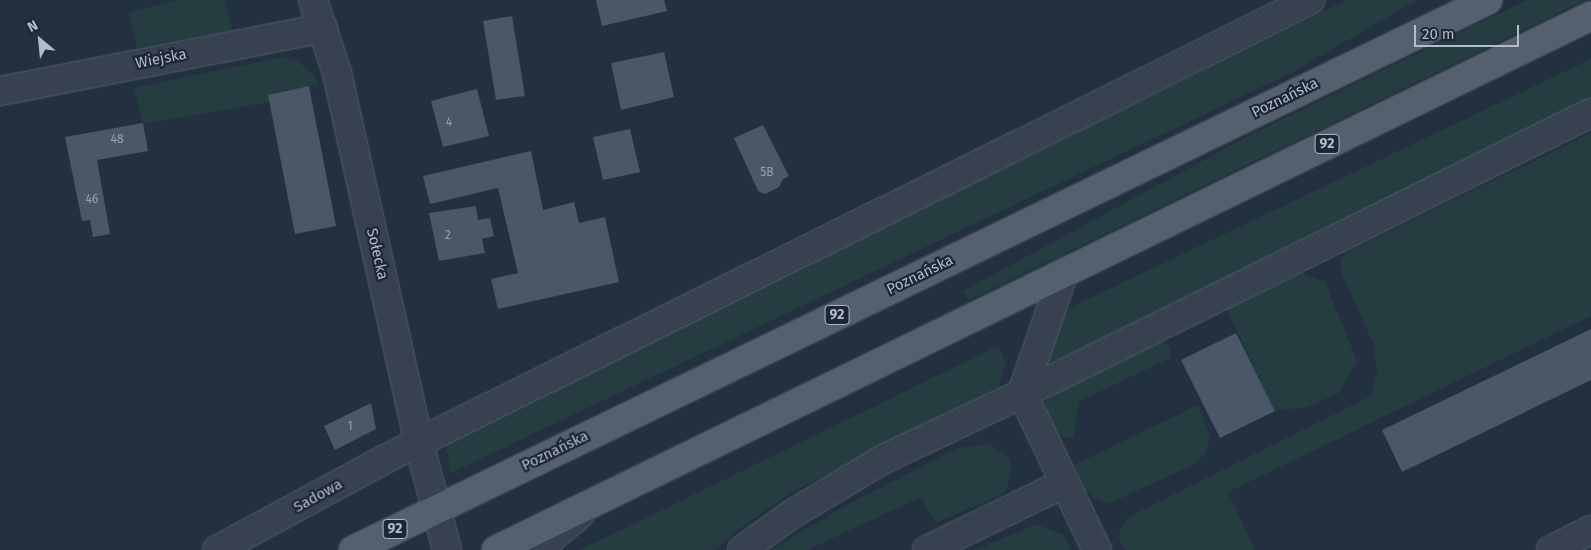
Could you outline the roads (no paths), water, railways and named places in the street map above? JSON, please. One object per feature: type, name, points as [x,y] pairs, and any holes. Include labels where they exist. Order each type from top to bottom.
[{"type":"main road","name":"Poznańska","points":[[353,550],[1488,0]]},
{"type":"main road","name":"92","points":[[496,550],[1591,16]]},
{"type":"street","name":"Sołecka","points":[[313,0],[337,73],[419,443],[448,550]]},
{"type":"street","name":"Sadowa","points":[[216,550],[419,443],[1310,0]]},
{"type":"street","name":"Wiejska","points":[[0,91],[323,28]]},
{"type":"street","points":[[742,550],[792,514],[884,460],[1591,113]]},
{"type":"street","points":[[1064,272],[1022,393],[1097,550]]},
{"type":"street","points":[[927,550],[1065,483]]},
{"type":"street","points":[[537,550],[594,502]]},
{"type":"street","points":[[429,550],[438,508]]},
{"type":"street","points":[[1551,550],[1591,530]]}]
